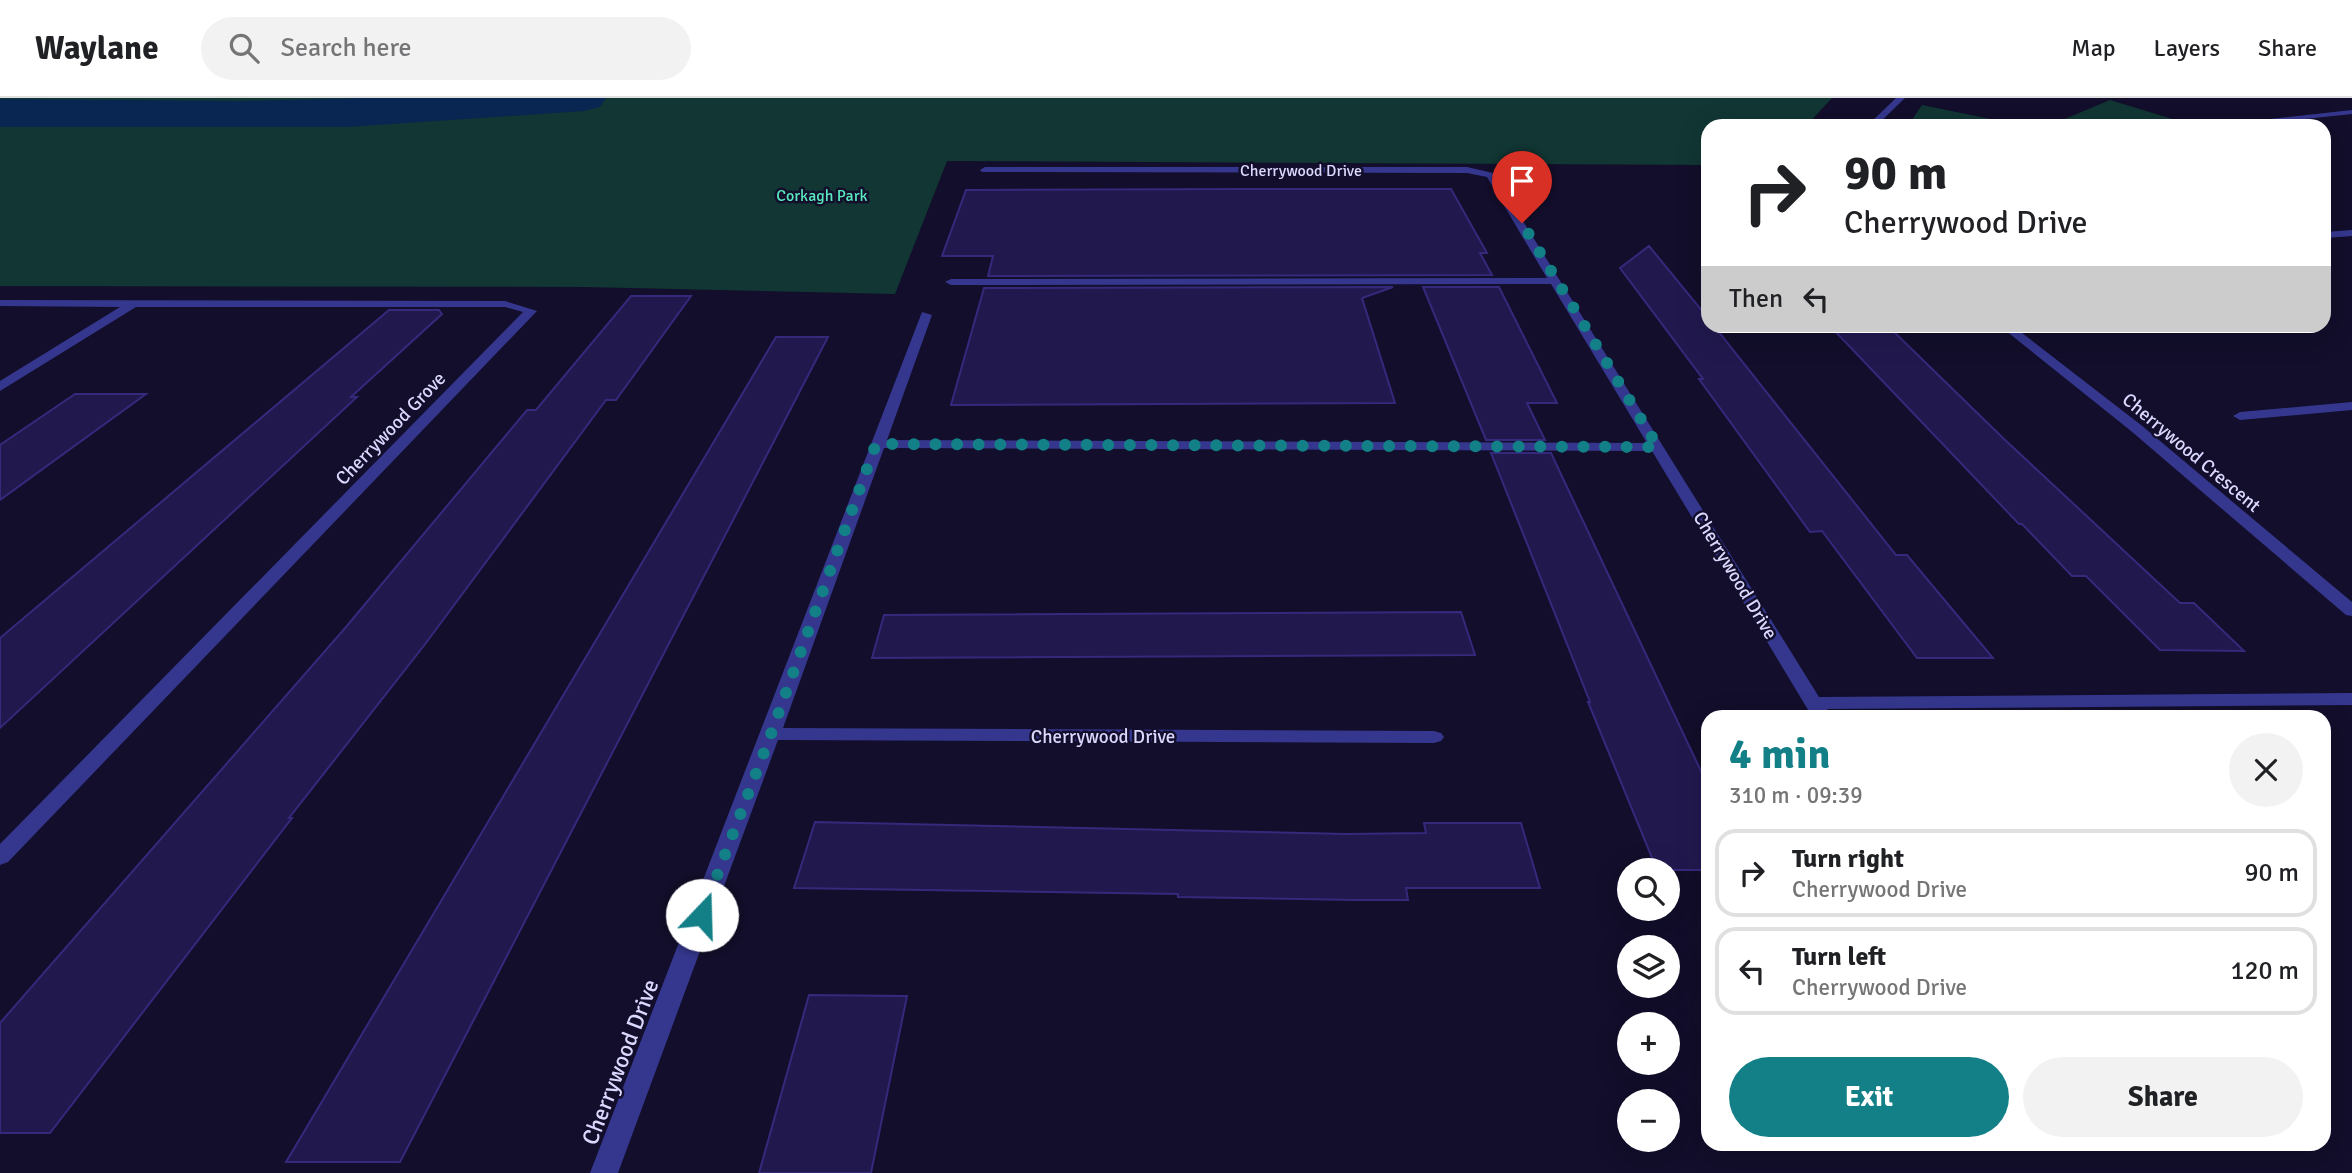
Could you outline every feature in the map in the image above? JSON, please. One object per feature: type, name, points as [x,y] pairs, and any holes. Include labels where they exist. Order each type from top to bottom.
[{"type":"street","points":[[1878,119],[1901,98]]},
{"type":"street","points":[[2282,119],[2352,112]]},
{"type":"street","name":"Cherrywood Drive","points":[[985,170],[1467,170],[1490,175],[1819,710],[2352,699]]},
{"type":"street","points":[[2331,234],[2352,233]]},
{"type":"street","points":[[951,282],[1557,281]]},
{"type":"street","name":"Cherrywood Grove","points":[[0,303],[505,304],[531,311],[0,857]]},
{"type":"street","points":[[0,387],[134,303]]},
{"type":"street","name":"Cherrywood Drive","points":[[604,1173],[771,734],[876,444],[926,315]]},
{"type":"street","name":"Cherrywood Crescent","points":[[2015,333],[2136,428],[2352,611]]},
{"type":"street","points":[[2240,416],[2352,405]]},
{"type":"street","points":[[876,444],[1658,447]]},
{"type":"street","name":"Cherrywood Drive","points":[[771,734],[1434,737]]},
{"type":"green space","name":"Corkagh Park","points":[[0,98],[1832,98],[1812,119],[1701,119],[1701,165],[947,161],[895,294],[585,287],[0,286]]},
{"type":"green space","points":[[2110,100],[2172,119],[2065,119]]},
{"type":"green space","points":[[1922,105],[1991,119],[1913,119]]},
{"type":"building","points":[[1451,189],[1487,253],[1480,253],[1492,275],[988,276],[993,256],[942,256],[966,190]]},
{"type":"building","points":[[1649,246],[1701,309],[1701,333],[1720,333],[1896,555],[1907,555],[1993,658],[1917,658],[1822,531],[1810,532],[1699,379],[1703,379],[1620,268]]},
{"type":"building","points":[[1393,287],[1362,298],[1395,403],[951,405],[984,288]]},
{"type":"building","points":[[1423,287],[1499,287],[1557,403],[1527,403],[1545,440],[1486,440]]},
{"type":"building","points":[[631,296],[691,296],[616,400],[606,400],[426,643],[289,818],[292,818],[50,1133],[0,1133],[0,1023],[346,627],[527,410],[536,410]]},
{"type":"building","points":[[389,310],[439,310],[442,314],[351,397],[357,397],[0,728],[0,638]]},
{"type":"building","points":[[1837,333],[1895,333],[2180,603],[2194,603],[2244,651],[2160,650],[2086,576],[2072,576],[2022,524],[2019,524]]},
{"type":"building","points":[[776,337],[828,337],[400,1162],[286,1162]]},
{"type":"building","points":[[75,394],[146,394],[0,500],[0,445]]},
{"type":"building","points":[[1491,453],[1551,453],[1701,771],[1701,870],[1680,870],[1680,858],[1652,858]]},
{"type":"building","points":[[1461,612],[1475,655],[872,658],[884,615]]},
{"type":"building","points":[[815,822],[1347,834],[1426,833],[1424,823],[1521,823],[1540,888],[1406,888],[1408,900],[1356,900],[1178,897],[1178,894],[794,888]]},
{"type":"building","points":[[809,995],[907,996],[871,1173],[759,1173]]},
{"type":"waterway","points":[[0,113],[347,113],[584,98]]},
{"type":"route","points":[[702,915],[876,444],[1658,447],[1522,223]]}]
